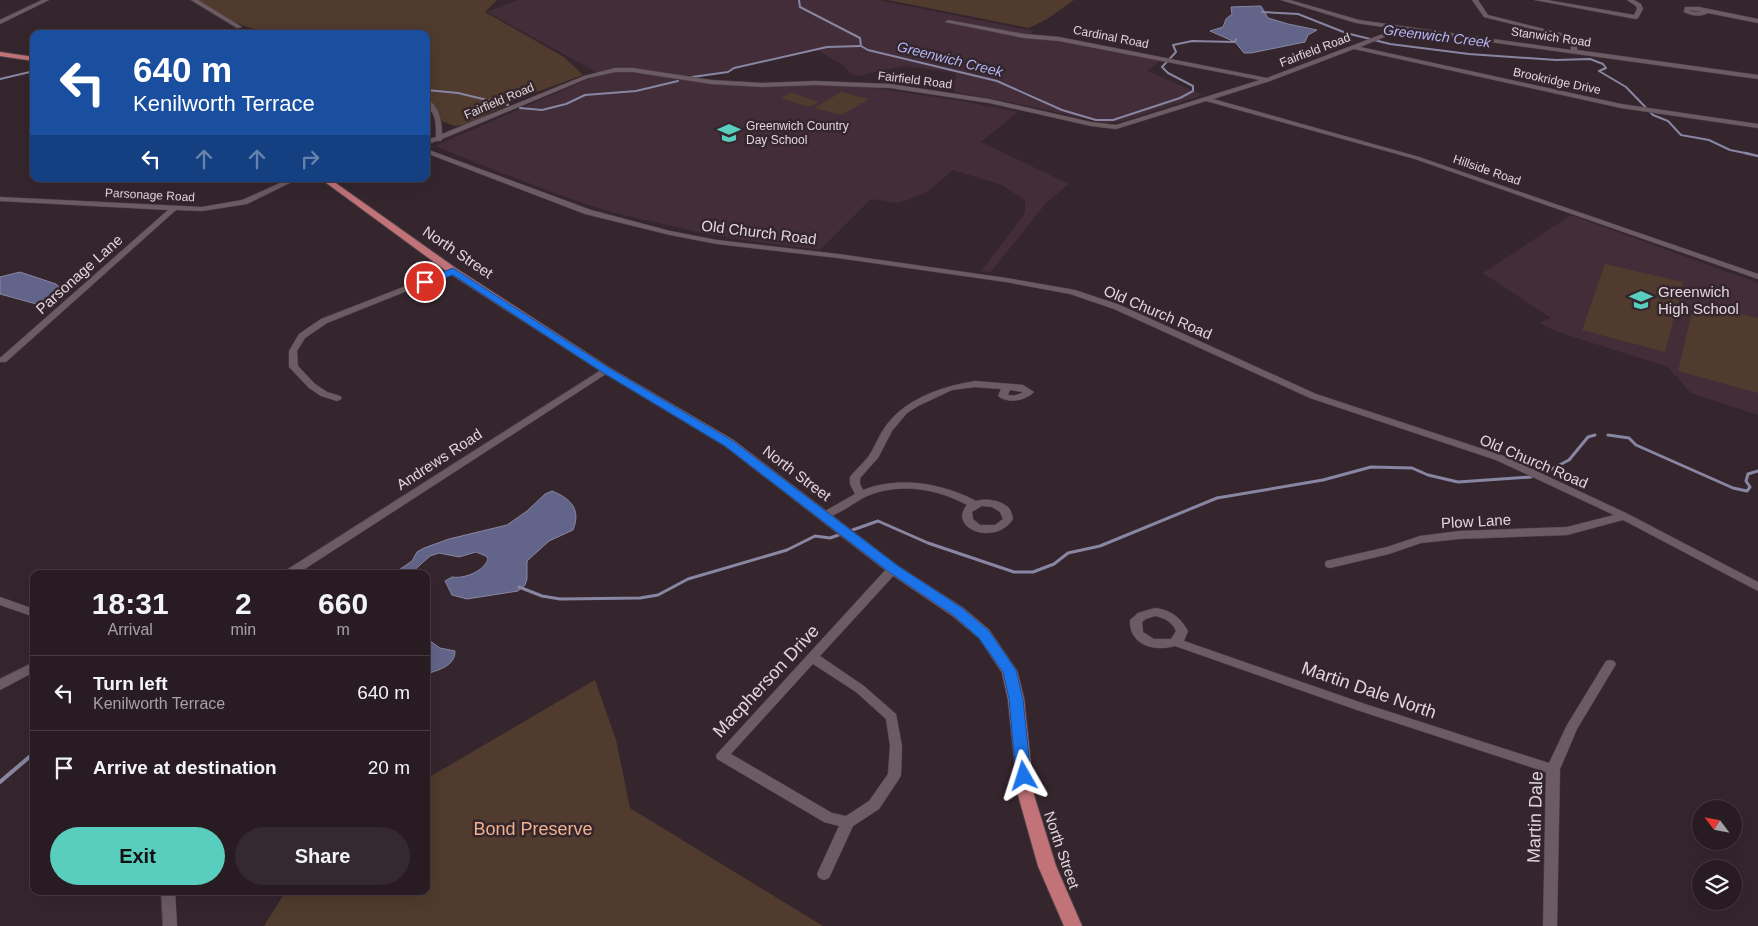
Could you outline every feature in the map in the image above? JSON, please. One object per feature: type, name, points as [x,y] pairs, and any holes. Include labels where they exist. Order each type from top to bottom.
[{"type":"main road","points":[[0,54],[30,58]]},
{"type":"main road","name":"North Street","points":[[329,182],[453,271],[606,370],[729,444],[893,569],[958,612],[984,634],[1009,670],[1016,699],[1026,795],[1047,866],[1066,914],[1073,926]]},
{"type":"street","points":[[0,22],[46,0]]},
{"type":"street","points":[[194,0],[239,27]]},
{"type":"street","name":"Stanwich Road","points":[[1284,0],[1346,20],[1758,77]]},
{"type":"street","points":[[1475,0],[1486,16],[1570,37],[1574,41],[1574,51]]},
{"type":"street","points":[[1538,0],[1636,18],[1640,9],[1639,5],[1630,0]]},
{"type":"street","points":[[1706,11],[1758,21]]},
{"type":"street","name":"Cardinal Road","points":[[948,22],[1024,36],[1059,39],[1268,80]]},
{"type":"street","name":"Fairfield Road","points":[[430,142],[586,77],[615,70],[633,70],[710,82],[762,85],[816,83],[890,86],[989,101],[1105,126],[1125,125],[1268,80],[1392,32],[1394,27]]},
{"type":"street","name":"Brookridge Drive","points":[[1353,47],[1641,109],[1758,126]]},
{"type":"street","name":"Hillside Road","points":[[1204,99],[1452,169],[1758,278]]},
{"type":"street","points":[[430,105],[437,113],[440,124],[438,140]]},
{"type":"street","points":[[440,124],[468,127]]},
{"type":"street","name":"Old Church Road","points":[[430,153],[588,212],[670,234],[1006,280],[1080,295],[1117,307],[1313,396],[1500,458],[1624,516],[1758,586]]},
{"type":"street","name":"Parsonage Road","points":[[0,199],[202,209],[244,202],[287,182]]},
{"type":"street","name":"Parsonage Lane","points":[[3,360],[174,208]]},
{"type":"street","points":[[337,398],[324,394],[312,386],[294,367],[293,351],[302,336],[324,321],[453,271]]},
{"type":"street","name":"Andrews Road","points":[[295,570],[606,370]]},
{"type":"street","points":[[862,496],[855,484],[855,477],[874,456],[888,430],[904,411],[950,388],[975,384],[1006,387]]},
{"type":"street","points":[[824,516],[883,487],[921,487],[942,491],[974,505]]},
{"type":"street","name":"Plow Lane","points":[[1330,564],[1389,550],[1420,540],[1459,535],[1567,531],[1624,516]]},
{"type":"street","name":"Macpherson Drive","points":[[848,822],[829,818],[722,755],[893,569]]},
{"type":"street","points":[[0,601],[30,612]]},
{"type":"street","name":"Martin Dale North","points":[[1175,642],[1361,707],[1553,769]]},
{"type":"street","points":[[812,657],[860,689],[892,717],[896,746],[894,775],[874,805],[848,822],[824,874]]},
{"type":"street","name":"Martin Dale","points":[[1550,926],[1553,769],[1571,728],[1610,664]]},
{"type":"street","points":[[0,685],[30,668]]},
{"type":"street","points":[[168,895],[170,926]]},
{"type":"shaded area","name":"Greenwich Country Day School","points":[[518,0],[878,0],[1033,31],[1029,36],[1161,60],[1147,71],[1203,95],[1123,121],[1105,123],[954,92],[956,73],[905,66],[857,76],[851,74],[843,65],[817,50],[737,68],[730,72],[685,80],[760,87],[834,85],[867,87],[957,100],[1018,112],[981,142],[1069,184],[1047,202],[991,272],[981,271],[1023,216],[1025,200],[1002,185],[953,170],[927,192],[908,200],[896,203],[871,199],[820,250],[758,242],[706,234],[623,215],[585,204],[435,146],[600,74],[487,12]]},
{"type":"shaded area","name":"Greenwich High School","points":[[1571,215],[1758,283],[1758,415],[1691,393],[1668,367],[1558,332],[1539,323],[1551,318],[1483,273]]},
{"type":"green space","points":[[197,0],[497,0],[485,12],[564,57],[583,75],[523,97],[468,124],[456,126],[443,122],[430,104],[430,30],[256,30],[228,20]]},
{"type":"green space","points":[[888,0],[1074,0],[1047,19],[1029,28]]},
{"type":"green space","points":[[841,92],[869,99],[842,115],[814,108]]},
{"type":"green space","points":[[790,93],[819,102],[808,107],[781,98]]},
{"type":"green space","points":[[1605,264],[1683,282],[1665,352],[1582,330]]},
{"type":"green space","points":[[1694,303],[1758,318],[1758,393],[1678,371]]},
{"type":"green space","name":"Bond Preserve","points":[[595,680],[616,740],[630,808],[823,926],[264,926],[283,895],[430,895],[430,777]]},
{"type":"water","points":[[1261,6],[1268,18],[1317,30],[1308,35],[1305,42],[1251,53],[1244,53],[1235,42],[1210,31],[1223,27],[1226,19],[1232,14],[1231,7]]},
{"type":"water","points":[[20,272],[56,284],[67,293],[40,305],[0,294],[0,277]]},
{"type":"water","points":[[552,491],[570,502],[575,511],[575,523],[573,530],[549,541],[527,561],[527,579],[525,585],[518,591],[467,599],[452,595],[445,581],[452,577],[463,577],[473,573],[486,563],[488,559],[486,556],[476,552],[459,557],[439,553],[430,556],[414,570],[399,570],[412,561],[417,552],[424,548],[449,539],[507,525],[527,511],[545,494]]},
{"type":"water","points":[[430,641],[440,648],[455,651],[449,664],[430,673]]},
{"type":"waterway","name":"Greenwich Creek","points":[[799,0],[800,7],[860,38],[861,46]]},
{"type":"waterway","name":"Greenwich Creek","points":[[1262,12],[1298,14],[1346,33],[1390,44],[1469,54],[1556,60],[1590,59],[1603,64],[1606,68],[1599,71],[1626,87],[1653,115],[1668,121],[1681,135],[1709,140],[1730,150],[1745,153]]},
{"type":"waterway","name":"Greenwich Creek","points":[[861,46],[868,50],[997,81],[1062,110],[1096,120],[1113,120],[1180,98],[1193,91],[1193,86],[1168,73],[1162,67],[1176,52],[1173,45],[1192,41],[1235,42],[1236,39]]},
{"type":"waterway","points":[[692,77],[728,72],[734,68],[827,47],[861,46]]},
{"type":"waterway","points":[[0,79],[30,72]]},
{"type":"waterway","points":[[520,108],[542,110],[566,104],[585,95],[636,91],[678,81]]},
{"type":"waterway","points":[[430,90],[458,93],[508,105]]},
{"type":"waterway","name":"Greenwich Creek","points":[[1745,153],[1750,154]]},
{"type":"waterway","name":"Greenwich Creek","points":[[1745,153],[1758,156]]},
{"type":"waterway","points":[[1546,472],[1569,460],[1588,437],[1595,435]]},
{"type":"waterway","points":[[1608,435],[1629,438],[1636,445],[1733,488],[1747,491],[1750,487],[1746,481],[1748,474],[1758,471]]},
{"type":"waterway","points":[[519,587],[542,596],[560,599],[640,598],[658,595],[688,579],[787,550],[815,536],[830,538],[878,521],[928,543],[1014,572],[1033,572],[1054,564],[1068,553],[1100,546],[1217,498],[1323,480],[1371,467],[1412,468],[1428,475],[1458,482],[1531,477]]},
{"type":"waterway","points":[[0,782],[30,756]]},
{"type":"place","name":"Greenwich Country Day School","points":[[729,133]]},
{"type":"place","name":"Greenwich High School","points":[[1641,300]]},
{"type":"route","points":[[425,282],[453,271],[606,370],[729,444],[893,569],[958,612],[984,634],[1009,670],[1016,699],[1024,776]]}]
